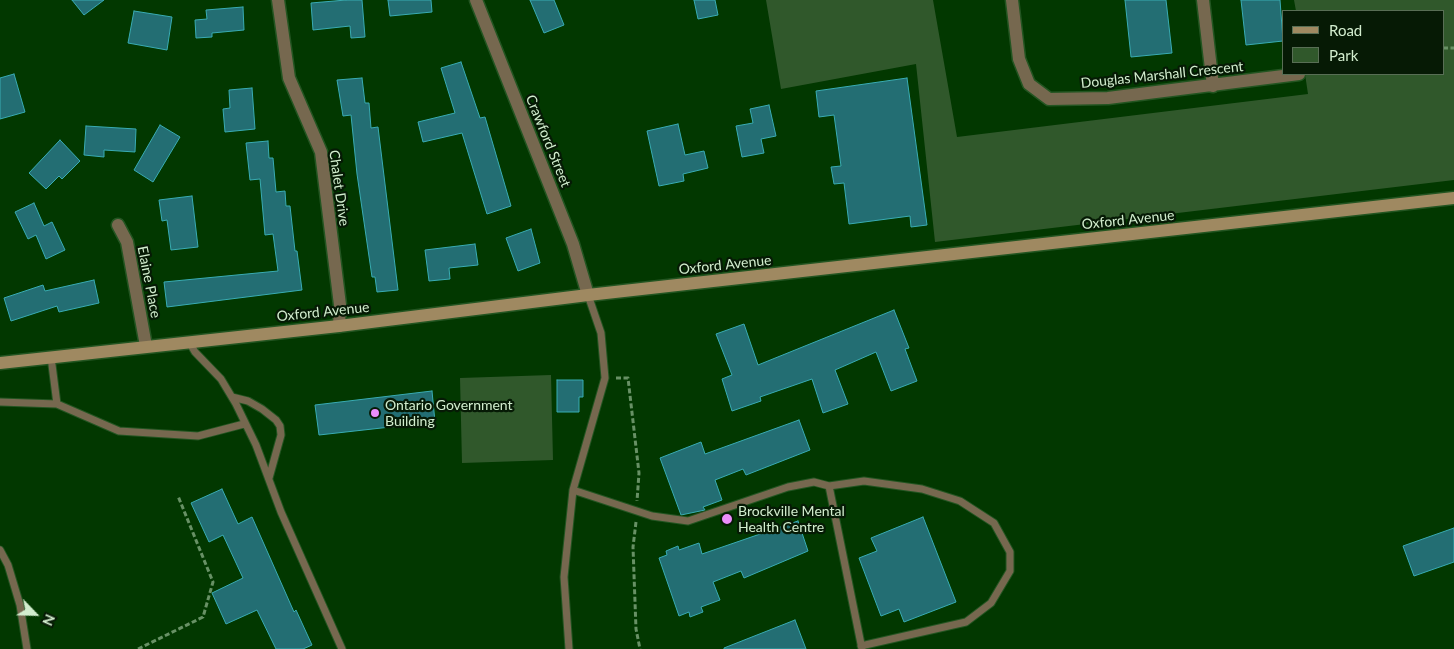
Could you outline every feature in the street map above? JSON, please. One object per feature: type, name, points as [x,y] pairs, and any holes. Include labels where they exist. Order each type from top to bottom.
[{"type":"street","name":"Chalet Drive","points":[[278,0],[289,78],[321,152],[340,305],[339,326]]},
{"type":"street","name":"Crawford Street","points":[[476,0],[573,244],[588,296]]},
{"type":"street","name":"Douglas Marshall Crescent","points":[[1012,0],[1019,59],[1029,84],[1049,100],[1108,98],[1292,75]]},
{"type":"street","points":[[1203,0],[1212,86]]},
{"type":"street","name":"Oxford Avenue","points":[[0,363],[1454,198]]},
{"type":"street","name":"Elaine Place","points":[[118,225],[127,242],[146,346]]},
{"type":"lane","points":[[569,649],[564,577],[573,490],[605,378],[601,333],[588,296]]},
{"type":"lane","points":[[189,342],[195,352],[221,379],[256,445],[281,512],[342,649]]},
{"type":"lane","points":[[51,357],[57,404]]},
{"type":"lane","points":[[232,397],[262,409],[276,420],[280,426],[281,435],[269,478]]},
{"type":"lane","points":[[0,402],[57,404],[119,431],[198,436],[244,424]]},
{"type":"lane","points":[[573,490],[652,516],[688,521],[788,487],[814,482],[829,486],[864,481],[922,489],[960,502],[994,523],[1010,552],[1010,571],[992,603],[966,622],[862,647],[829,486]]},
{"type":"lane","points":[[0,550],[8,565],[20,605],[27,649]]},
{"type":"path","points":[[138,649],[203,617],[212,582],[178,496]]},
{"type":"green space","points":[[766,0],[933,0],[957,137],[1308,94],[1305,75],[1444,75],[1444,10],[1296,10],[1294,0],[1454,0],[1454,180],[935,242],[916,64],[781,89]]},
{"type":"green space","points":[[551,375],[553,460],[462,463],[460,378]]},
{"type":"building","points":[[72,0],[104,0],[84,15]]},
{"type":"building","points":[[362,0],[365,37],[351,38],[350,26],[313,30],[311,3]]},
{"type":"building","points":[[388,0],[431,0],[432,12],[390,16]]},
{"type":"building","points":[[530,0],[554,0],[564,25],[544,33]]},
{"type":"building","points":[[694,0],[715,0],[718,15],[698,19]]},
{"type":"building","points":[[1125,0],[1166,0],[1172,53],[1131,57]]},
{"type":"building","points":[[1241,0],[1280,0],[1282,41],[1246,45]]},
{"type":"building","points":[[243,7],[244,30],[212,33],[212,37],[196,38],[195,20],[207,19],[206,10]]},
{"type":"building","points":[[134,11],[172,17],[167,50],[128,43]]},
{"type":"building","points":[[461,62],[480,118],[485,117],[511,206],[487,214],[462,133],[423,142],[418,122],[455,113],[441,68]]},
{"type":"building","points":[[14,74],[25,112],[0,119],[0,78]]},
{"type":"building","points":[[362,78],[365,103],[369,103],[371,128],[378,127],[398,290],[377,292],[375,277],[372,277],[357,174],[351,115],[343,116],[337,80]]},
{"type":"building","points":[[907,78],[927,225],[911,227],[910,216],[849,224],[844,183],[834,184],[831,167],[841,166],[834,115],[819,117],[816,91]]},
{"type":"building","points":[[252,88],[255,129],[225,132],[223,109],[230,108],[229,90]]},
{"type":"building","points":[[769,105],[776,136],[761,139],[764,153],[742,157],[736,126],[753,123],[750,109]]},
{"type":"building","points":[[678,124],[685,155],[704,151],[708,168],[683,174],[684,181],[659,186],[647,131]]},
{"type":"building","points":[[160,125],[180,137],[153,182],[134,170]]},
{"type":"building","points":[[86,126],[136,129],[135,152],[104,150],[104,157],[84,155]]},
{"type":"building","points":[[60,140],[80,161],[62,179],[59,176],[46,189],[29,173]]},
{"type":"building","points":[[268,141],[269,158],[273,158],[276,192],[285,191],[286,206],[290,206],[302,290],[167,307],[164,282],[278,271],[273,234],[265,235],[260,179],[250,180],[246,143]]},
{"type":"building","points":[[192,196],[198,247],[171,250],[167,220],[162,221],[159,200]]},
{"type":"building","points":[[34,203],[44,226],[52,222],[65,250],[46,259],[36,235],[28,239],[15,212]]},
{"type":"building","points":[[531,229],[540,263],[518,271],[506,238]]},
{"type":"building","points":[[475,244],[478,265],[449,268],[450,279],[429,281],[425,250]]},
{"type":"building","points":[[94,280],[99,303],[59,312],[57,306],[11,321],[4,298],[43,285],[45,291]]},
{"type":"building","points":[[894,310],[909,348],[905,349],[917,381],[891,391],[876,352],[835,370],[848,404],[823,413],[812,379],[760,397],[761,401],[732,411],[722,379],[732,375],[716,334],[744,324],[758,365]]},
{"type":"building","points":[[557,380],[583,380],[583,397],[579,397],[579,412],[557,412]]},
{"type":"building","name":"Ontario Government Building","points":[[432,391],[435,422],[319,435],[315,405]]},
{"type":"building","points":[[799,420],[810,450],[746,475],[743,469],[715,480],[722,500],[703,507],[705,510],[681,515],[660,458],[701,442],[705,454]]},
{"type":"building","points":[[222,489],[238,524],[252,517],[294,612],[296,610],[312,645],[303,649],[276,649],[257,610],[226,624],[212,593],[243,578],[223,535],[209,542],[191,503]]},
{"type":"building","points":[[923,517],[956,602],[904,622],[899,609],[881,616],[859,558],[877,551],[871,538]]},
{"type":"building","points":[[798,521],[808,551],[744,578],[741,571],[713,582],[720,600],[701,607],[703,612],[690,617],[689,612],[679,616],[659,558],[667,555],[666,551],[678,546],[679,550],[699,543],[702,554]]},
{"type":"building","points":[[1454,528],[1454,562],[1414,576],[1403,546]]},
{"type":"building","points":[[795,620],[806,649],[724,649],[724,648]]},
{"type":"place","name":"Ontario Government Building","points":[[375,413]]},
{"type":"place","name":"Brockville Mental Health Centre","points":[[727,519]]}]
